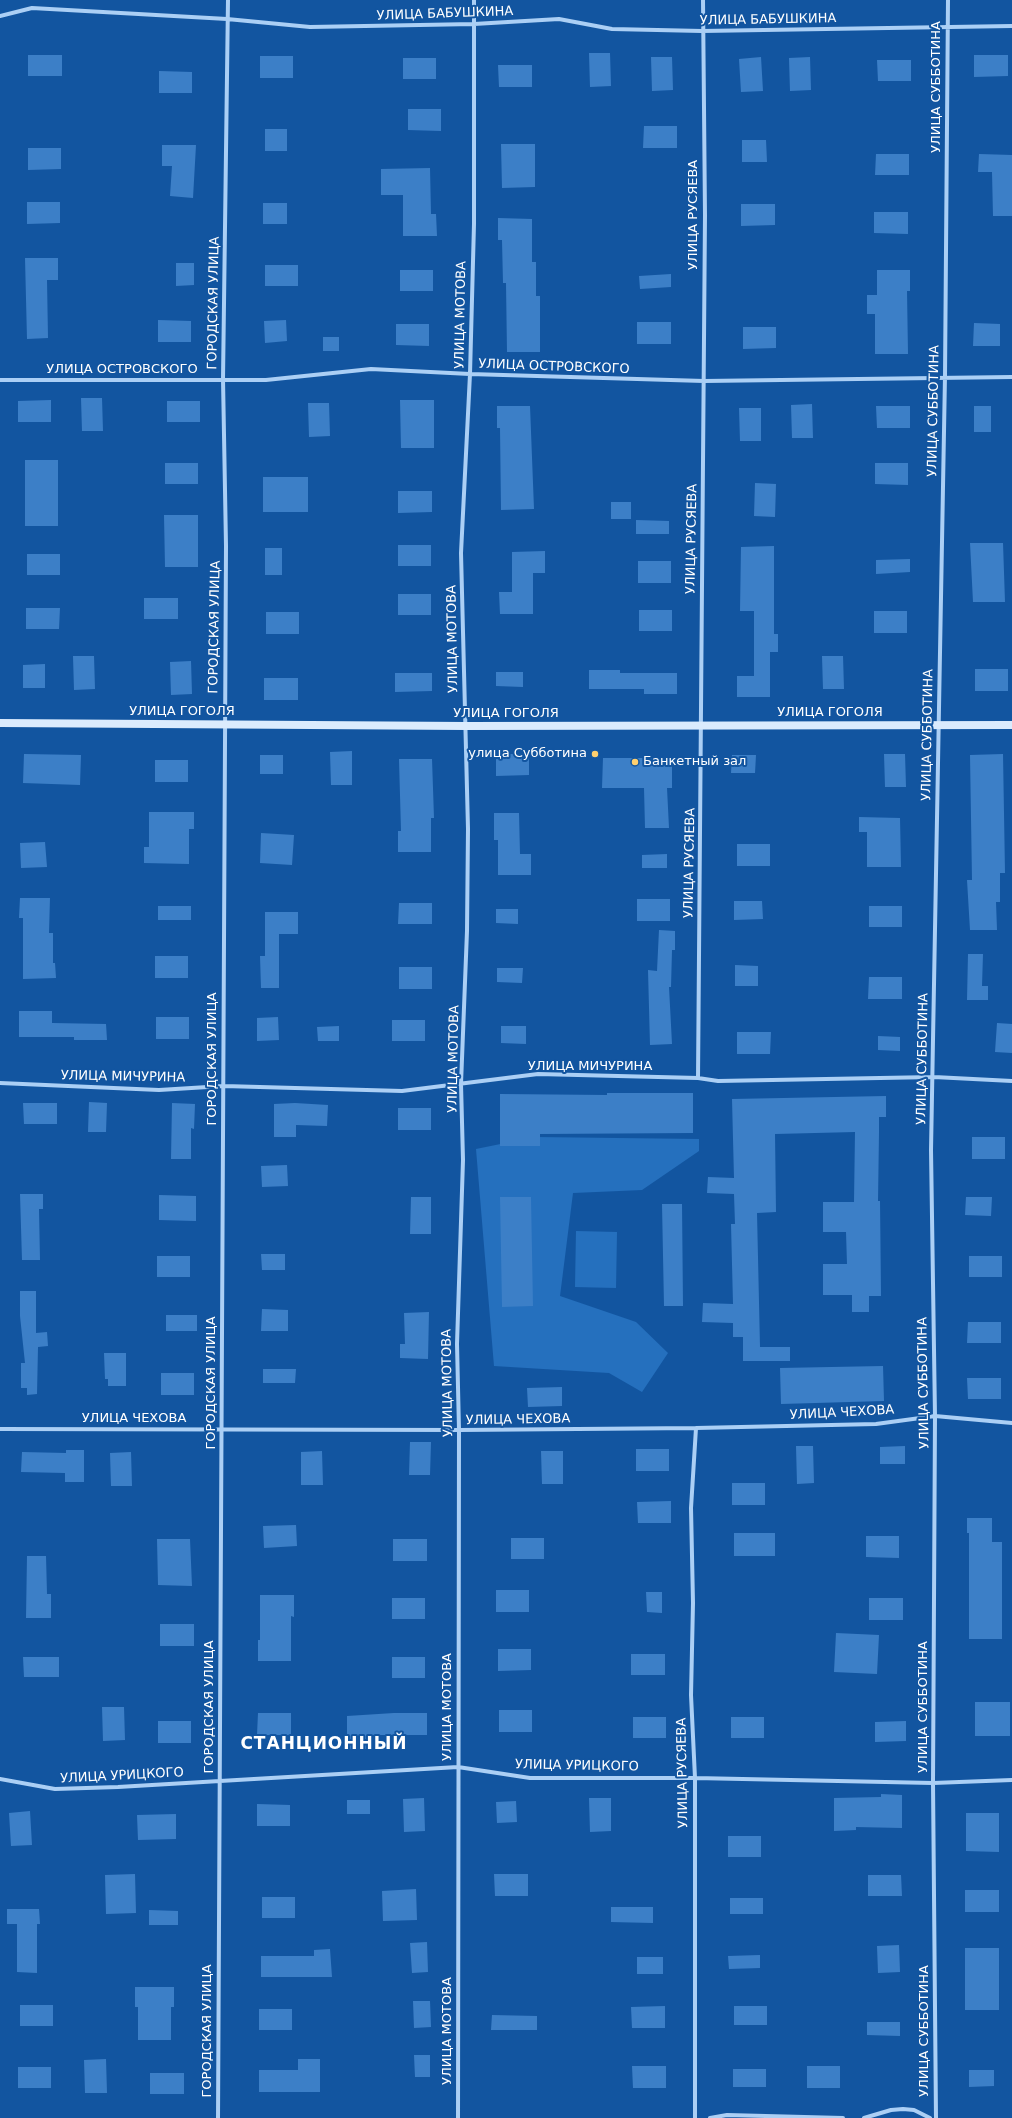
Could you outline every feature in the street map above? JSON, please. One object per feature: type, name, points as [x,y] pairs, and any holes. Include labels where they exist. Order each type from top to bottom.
[{"type":"street","name":"ГОРОДСКАЯ УЛИЦА","points":[[218,2118],[226,546],[223,379],[228,0]]},
{"type":"street","name":"УЛИЦА МОТОВА","points":[[458,2118],[459,1430],[457,1344],[464,1160],[461,1084],[467,931],[466,726],[461,553],[470,374],[474,224],[474,0]]},
{"type":"street","name":"УЛИЦА РУСЯЕВА","points":[[698,1078],[705,215],[702,31],[703,0]]},
{"type":"street","name":"УЛИЦА СУББОТИНА","points":[[936,2118],[933,1783],[935,1416],[931,1150],[934,1077],[938,724],[945,376],[948,0]]},
{"type":"street","name":"УЛИЦА БАБУШКИНА","points":[[0,16],[32,8],[227,19],[310,27],[474,24],[559,19],[612,29],[702,31],[1012,26]]},
{"type":"street","name":"УЛИЦА ОСТРОВСКОГО","points":[[0,380],[266,380],[371,368],[470,374],[704,381],[945,376],[1012,377]]},
{"type":"street","name":"УЛИЦА ГОГОЛЯ","points":[[0,723],[466,726],[700,724],[1012,725]]},
{"type":"street","name":"УЛИЦА МИЧУРИНА","points":[[0,1083],[159,1090],[224,1086],[402,1091],[538,1074],[698,1078],[718,1081],[934,1077],[1012,1081]]},
{"type":"street","name":"УЛИЦА ЧЕХОВА","points":[[0,1429],[459,1430],[696,1428],[876,1424],[935,1416],[1012,1423]]},
{"type":"street","name":"УЛИЦА РУСЯЕВА","points":[[695,2118],[695,1778],[691,1695],[693,1603],[691,1508],[696,1428]]},
{"type":"street","name":"УЛИЦА УРИЦКОГО","points":[[0,1779],[55,1789],[118,1787],[458,1767],[530,1778],[695,1778],[933,1783],[1012,1780]]},
{"type":"street","points":[[864,2118],[891,2110],[903,2109],[914,2110],[930,2118]]},
{"type":"street","points":[[710,2118],[728,2115],[843,2118]]},
{"type":"shaded area","points":[[535,1137],[699,1139],[699,1151],[642,1190],[573,1193],[560,1296],[636,1322],[668,1353],[642,1392],[609,1373],[494,1366],[476,1149]]},
{"type":"shaded area","points":[[576,1231],[617,1232],[616,1288],[575,1287]]},
{"type":"building","points":[[589,53],[610,53],[611,86],[590,87]]},
{"type":"building","points":[[28,55],[62,55],[62,76],[28,76]]},
{"type":"building","points":[[974,55],[1008,55],[1008,76],[974,77]]},
{"type":"building","points":[[260,56],[293,56],[293,78],[260,78]]},
{"type":"building","points":[[651,57],[672,57],[673,90],[652,91]]},
{"type":"building","points":[[761,57],[763,91],[741,92],[739,59]]},
{"type":"building","points":[[810,57],[811,90],[790,91],[789,58]]},
{"type":"building","points":[[403,58],[436,58],[436,79],[403,79]]},
{"type":"building","points":[[877,60],[911,60],[911,81],[878,81]]},
{"type":"building","points":[[498,65],[532,65],[532,87],[499,87]]},
{"type":"building","points":[[159,71],[192,72],[192,93],[159,93]]},
{"type":"building","points":[[408,109],[441,109],[441,131],[408,130]]},
{"type":"building","points":[[644,126],[677,126],[677,148],[643,148]]},
{"type":"building","points":[[265,129],[287,129],[287,151],[265,151]]},
{"type":"building","points":[[742,140],[766,140],[767,162],[742,162]]},
{"type":"building","points":[[501,144],[535,144],[535,187],[502,188]]},
{"type":"building","points":[[162,145],[196,145],[193,198],[170,196],[172,166],[162,166]]},
{"type":"building","points":[[28,148],[61,148],[61,169],[28,170]]},
{"type":"building","points":[[876,154],[909,154],[909,175],[875,175]]},
{"type":"building","points":[[979,154],[1012,155],[1012,216],[993,216],[992,172],[978,172]]},
{"type":"building","points":[[430,168],[431,214],[436,214],[437,236],[403,236],[403,195],[381,195],[381,169]]},
{"type":"building","points":[[27,202],[60,202],[60,223],[27,224]]},
{"type":"building","points":[[263,203],[287,203],[287,224],[263,224]]},
{"type":"building","points":[[741,204],[775,204],[775,225],[741,226]]},
{"type":"building","points":[[874,212],[908,212],[908,234],[874,233]]},
{"type":"building","points":[[498,218],[532,219],[532,262],[536,262],[536,296],[540,296],[540,352],[507,352],[506,283],[503,283],[502,240],[498,240]]},
{"type":"building","points":[[25,258],[58,258],[58,280],[47,280],[48,338],[27,339]]},
{"type":"building","points":[[176,263],[194,263],[194,285],[176,286]]},
{"type":"building","points":[[265,265],[298,265],[298,286],[265,286]]},
{"type":"building","points":[[400,270],[433,270],[433,291],[400,291]]},
{"type":"building","points":[[877,270],[910,270],[910,291],[907,291],[908,354],[875,354],[875,314],[867,314],[867,295],[877,295]]},
{"type":"building","points":[[671,274],[671,287],[640,289],[639,276]]},
{"type":"building","points":[[158,320],[191,321],[191,342],[158,342]]},
{"type":"building","points":[[286,320],[287,341],[265,343],[264,321]]},
{"type":"building","points":[[637,322],[671,322],[671,344],[637,344]]},
{"type":"building","points":[[974,323],[1000,324],[1000,346],[973,346]]},
{"type":"building","points":[[396,324],[429,324],[429,346],[396,345]]},
{"type":"building","points":[[743,327],[776,327],[776,348],[743,349]]},
{"type":"building","points":[[323,337],[339,337],[339,351],[323,351]]},
{"type":"building","points":[[81,398],[102,398],[103,431],[82,431]]},
{"type":"building","points":[[51,400],[51,422],[18,422],[18,401]]},
{"type":"building","points":[[400,400],[434,400],[434,448],[401,448]]},
{"type":"building","points":[[167,401],[200,401],[200,422],[167,422]]},
{"type":"building","points":[[308,403],[329,403],[330,436],[309,437]]},
{"type":"building","points":[[812,404],[813,438],[792,438],[791,405]]},
{"type":"building","points":[[497,406],[530,406],[534,509],[501,510],[500,428],[497,428]]},
{"type":"building","points":[[876,406],[910,406],[910,428],[877,428]]},
{"type":"building","points":[[974,406],[991,406],[991,432],[974,432]]},
{"type":"building","points":[[739,408],[761,408],[761,441],[740,441]]},
{"type":"building","points":[[25,460],[58,460],[58,526],[25,526]]},
{"type":"building","points":[[165,463],[198,463],[198,484],[165,484]]},
{"type":"building","points":[[875,463],[908,463],[908,485],[875,484]]},
{"type":"building","points":[[263,477],[308,477],[308,512],[263,512]]},
{"type":"building","points":[[755,483],[776,484],[775,517],[754,516]]},
{"type":"building","points":[[398,491],[432,491],[432,512],[398,513]]},
{"type":"building","points":[[611,502],[631,502],[631,519],[611,519]]},
{"type":"building","points":[[164,515],[198,515],[198,567],[165,567]]},
{"type":"building","points":[[636,520],[669,521],[669,534],[636,534]]},
{"type":"building","points":[[970,543],[1003,543],[1005,602],[973,602]]},
{"type":"building","points":[[398,545],[431,545],[431,566],[398,566]]},
{"type":"building","points":[[774,546],[774,634],[778,634],[778,652],[770,652],[770,697],[737,697],[737,676],[754,676],[754,611],[740,611],[741,547]]},
{"type":"building","points":[[265,548],[282,548],[282,575],[265,575]]},
{"type":"building","points":[[545,551],[545,573],[533,573],[533,614],[500,614],[499,592],[512,592],[512,552]]},
{"type":"building","points":[[27,554],[60,554],[60,575],[27,575]]},
{"type":"building","points":[[910,559],[910,572],[876,574],[876,560]]},
{"type":"building","points":[[638,561],[671,561],[671,583],[638,583]]},
{"type":"building","points":[[398,594],[431,594],[431,615],[398,615]]},
{"type":"building","points":[[144,598],[178,598],[178,619],[144,619]]},
{"type":"building","points":[[26,608],[60,608],[59,629],[26,629]]},
{"type":"building","points":[[639,610],[672,610],[672,631],[639,631]]},
{"type":"building","points":[[874,611],[907,611],[907,633],[874,633]]},
{"type":"building","points":[[266,612],[299,612],[299,634],[266,634]]},
{"type":"building","points":[[73,656],[94,656],[95,689],[74,690]]},
{"type":"building","points":[[822,656],[843,656],[844,689],[823,689]]},
{"type":"building","points":[[191,661],[192,694],[171,695],[170,662]]},
{"type":"building","points":[[45,664],[45,688],[23,688],[23,665]]},
{"type":"building","points":[[975,669],[1008,669],[1008,691],[975,691]]},
{"type":"building","points":[[589,670],[620,670],[620,673],[677,673],[677,694],[644,694],[644,689],[589,689]]},
{"type":"building","points":[[496,672],[523,672],[523,687],[496,686]]},
{"type":"building","points":[[395,673],[432,673],[432,691],[395,692]]},
{"type":"building","points":[[264,678],[298,678],[298,700],[264,700]]},
{"type":"building","points":[[352,751],[352,785],[331,785],[330,752]]},
{"type":"building","points":[[24,754],[81,755],[80,785],[23,783]]},
{"type":"building","points":[[496,754],[529,754],[529,775],[496,776]]},
{"type":"building","points":[[884,754],[905,754],[906,787],[885,787]]},
{"type":"building","points":[[1003,754],[1005,873],[1000,873],[1000,902],[996,902],[997,930],[970,930],[967,880],[972,880],[970,755]]},
{"type":"building","points":[[260,755],[283,755],[283,774],[260,774]]},
{"type":"building","points":[[732,755],[756,755],[755,773],[731,773]]},
{"type":"building","points":[[603,758],[672,758],[672,788],[667,788],[669,828],[645,828],[644,788],[602,788]]},
{"type":"building","points":[[399,759],[432,759],[434,818],[431,818],[431,852],[398,852],[398,831],[401,831]]},
{"type":"building","points":[[155,760],[188,760],[188,782],[155,782]]},
{"type":"building","points":[[149,812],[194,812],[194,829],[189,829],[189,864],[144,863],[144,847],[149,847]]},
{"type":"building","points":[[494,813],[519,813],[520,854],[531,854],[531,875],[498,875],[498,840],[494,840]]},
{"type":"building","points":[[859,817],[900,818],[901,867],[867,867],[867,832],[859,832]]},
{"type":"building","points":[[261,833],[294,835],[292,865],[260,863]]},
{"type":"building","points":[[45,842],[47,867],[21,868],[20,843]]},
{"type":"building","points":[[737,844],[770,844],[770,866],[737,866]]},
{"type":"building","points":[[667,854],[667,868],[642,868],[642,855]]},
{"type":"building","points":[[20,898],[50,898],[49,933],[53,933],[53,963],[55,963],[56,978],[23,979],[23,918],[19,918]]},
{"type":"building","points":[[637,899],[670,899],[670,921],[637,921]]},
{"type":"building","points":[[734,901],[762,901],[763,919],[734,920]]},
{"type":"building","points":[[399,903],[432,903],[432,924],[398,924]]},
{"type":"building","points":[[158,906],[191,906],[191,920],[158,920]]},
{"type":"building","points":[[869,906],[902,906],[902,927],[869,927]]},
{"type":"building","points":[[496,909],[518,909],[518,924],[496,923]]},
{"type":"building","points":[[265,912],[298,912],[298,934],[279,934],[279,988],[261,988],[260,956],[265,956]]},
{"type":"building","points":[[659,930],[675,931],[675,950],[672,950],[671,987],[669,987],[672,1044],[650,1045],[648,970],[657,971]]},
{"type":"building","points":[[968,954],[983,954],[982,986],[988,986],[988,1000],[967,1000]]},
{"type":"building","points":[[155,956],[188,956],[188,978],[155,978]]},
{"type":"building","points":[[735,965],[758,966],[758,986],[735,986]]},
{"type":"building","points":[[399,967],[432,967],[432,989],[399,989]]},
{"type":"building","points":[[497,968],[523,968],[522,983],[497,982]]},
{"type":"building","points":[[869,977],[902,977],[902,999],[868,999]]},
{"type":"building","points":[[19,1011],[52,1011],[52,1023],[106,1024],[107,1040],[74,1040],[74,1037],[19,1037]]},
{"type":"building","points":[[156,1017],[189,1017],[189,1039],[156,1039]]},
{"type":"building","points":[[278,1017],[279,1040],[257,1041],[257,1018]]},
{"type":"building","points":[[392,1020],[425,1020],[425,1041],[392,1041]]},
{"type":"building","points":[[997,1023],[1012,1024],[1012,1053],[995,1052]]},
{"type":"building","points":[[339,1026],[339,1041],[318,1041],[317,1027]]},
{"type":"building","points":[[501,1026],[526,1026],[526,1044],[501,1043]]},
{"type":"building","points":[[737,1032],[771,1032],[770,1054],[737,1054]]},
{"type":"building","points":[[878,1036],[900,1037],[900,1051],[878,1050]]},
{"type":"building","points":[[607,1093],[693,1093],[693,1133],[540,1134],[540,1146],[500,1146],[500,1094],[607,1095]]},
{"type":"building","points":[[886,1096],[886,1117],[879,1117],[878,1201],[880,1201],[881,1296],[869,1296],[869,1312],[852,1312],[852,1295],[823,1295],[823,1264],[847,1264],[846,1232],[823,1232],[823,1202],[854,1202],[855,1132],[775,1134],[776,1212],[757,1213],[760,1347],[790,1347],[790,1361],[743,1361],[743,1337],[733,1337],[733,1323],[702,1322],[703,1303],[733,1304],[731,1224],[735,1224],[734,1194],[707,1193],[708,1177],[734,1178],[732,1099]]},
{"type":"building","points":[[89,1102],[107,1103],[106,1132],[88,1132]]},
{"type":"building","points":[[23,1103],[57,1103],[57,1124],[24,1124]]},
{"type":"building","points":[[172,1103],[195,1104],[194,1129],[191,1128],[191,1159],[171,1159]]},
{"type":"building","points":[[295,1103],[328,1105],[327,1126],[296,1125],[296,1137],[274,1137],[274,1104]]},
{"type":"building","points":[[398,1108],[431,1108],[431,1130],[398,1130]]},
{"type":"building","points":[[972,1137],[1005,1137],[1005,1159],[972,1159]]},
{"type":"building","points":[[287,1165],[288,1186],[262,1187],[261,1166]]},
{"type":"building","points":[[20,1194],[43,1194],[43,1209],[39,1209],[40,1260],[22,1260]]},
{"type":"building","points":[[159,1195],[196,1196],[196,1221],[159,1220]]},
{"type":"building","points":[[411,1197],[431,1197],[431,1234],[410,1234]]},
{"type":"building","points":[[500,1197],[531,1197],[533,1306],[502,1307]]},
{"type":"building","points":[[966,1197],[992,1197],[991,1216],[965,1215]]},
{"type":"building","points":[[662,1204],[682,1204],[683,1306],[664,1306]]},
{"type":"building","points":[[261,1254],[285,1254],[285,1270],[262,1270]]},
{"type":"building","points":[[157,1256],[190,1256],[190,1277],[157,1277]]},
{"type":"building","points":[[969,1256],[1002,1256],[1002,1277],[969,1277]]},
{"type":"building","points":[[20,1291],[36,1291],[36,1333],[47,1332],[48,1346],[38,1347],[37,1394],[27,1395],[27,1388],[21,1388],[21,1363],[25,1363],[20,1316]]},
{"type":"building","points":[[262,1309],[288,1310],[288,1331],[261,1331]]},
{"type":"building","points":[[429,1312],[428,1359],[400,1358],[400,1344],[405,1344],[404,1313]]},
{"type":"building","points":[[166,1315],[197,1315],[197,1331],[166,1331]]},
{"type":"building","points":[[968,1322],[1001,1322],[1001,1343],[967,1343]]},
{"type":"building","points":[[104,1353],[126,1353],[126,1386],[108,1386],[108,1379],[105,1379]]},
{"type":"building","points":[[883,1366],[884,1401],[781,1404],[780,1368]]},
{"type":"building","points":[[263,1369],[296,1369],[295,1383],[263,1383]]},
{"type":"building","points":[[161,1373],[194,1373],[194,1395],[161,1395]]},
{"type":"building","points":[[967,1378],[1001,1378],[1001,1399],[968,1399]]},
{"type":"building","points":[[562,1387],[562,1406],[528,1407],[527,1388]]},
{"type":"building","points":[[410,1442],[431,1442],[430,1475],[409,1475]]},
{"type":"building","points":[[796,1446],[813,1446],[814,1483],[797,1484]]},
{"type":"building","points":[[905,1446],[905,1464],[880,1464],[880,1447]]},
{"type":"building","points":[[636,1449],[669,1449],[669,1471],[636,1471]]},
{"type":"building","points":[[66,1450],[84,1450],[84,1482],[65,1482],[65,1473],[21,1472],[22,1452],[66,1453]]},
{"type":"building","points":[[322,1451],[323,1485],[301,1485],[301,1452]]},
{"type":"building","points":[[541,1451],[563,1451],[563,1484],[542,1484]]},
{"type":"building","points":[[131,1452],[132,1486],[111,1486],[110,1453]]},
{"type":"building","points":[[732,1483],[765,1483],[765,1505],[732,1505]]},
{"type":"building","points":[[671,1501],[671,1523],[638,1523],[637,1502]]},
{"type":"building","points":[[967,1518],[992,1518],[992,1542],[1002,1542],[1002,1639],[969,1639],[969,1533],[967,1533]]},
{"type":"building","points":[[296,1525],[297,1546],[264,1548],[263,1526]]},
{"type":"building","points":[[734,1533],[775,1533],[775,1556],[734,1556]]},
{"type":"building","points":[[866,1536],[899,1536],[899,1558],[866,1557]]},
{"type":"building","points":[[511,1538],[544,1538],[544,1559],[511,1559]]},
{"type":"building","points":[[157,1539],[190,1539],[192,1586],[158,1585]]},
{"type":"building","points":[[393,1539],[427,1539],[427,1561],[393,1561]]},
{"type":"building","points":[[27,1556],[46,1556],[47,1594],[51,1594],[51,1618],[26,1618]]},
{"type":"building","points":[[496,1590],[529,1590],[529,1612],[496,1612]]},
{"type":"building","points":[[646,1592],[662,1592],[662,1613],[647,1612]]},
{"type":"building","points":[[260,1595],[294,1595],[294,1617],[291,1616],[291,1661],[258,1661],[258,1640],[260,1640]]},
{"type":"building","points":[[392,1598],[425,1598],[425,1619],[392,1619]]},
{"type":"building","points":[[869,1598],[903,1598],[903,1620],[869,1620]]},
{"type":"building","points":[[160,1624],[194,1624],[194,1646],[160,1646]]},
{"type":"building","points":[[836,1633],[879,1635],[877,1674],[834,1672]]},
{"type":"building","points":[[498,1649],[531,1649],[531,1670],[498,1671]]},
{"type":"building","points":[[631,1654],[665,1654],[665,1675],[631,1675]]},
{"type":"building","points":[[23,1657],[59,1657],[59,1677],[24,1677]]},
{"type":"building","points":[[392,1657],[425,1657],[425,1678],[392,1678]]},
{"type":"building","points":[[975,1702],[1010,1702],[1010,1736],[975,1736]]},
{"type":"building","points":[[102,1707],[124,1707],[125,1740],[103,1741]]},
{"type":"building","points":[[499,1710],[532,1710],[532,1732],[499,1732]]},
{"type":"building","points":[[258,1713],[291,1713],[291,1735],[257,1735]]},
{"type":"building","points":[[394,1713],[427,1713],[427,1735],[369,1735],[369,1749],[347,1749],[347,1716]]},
{"type":"building","points":[[633,1717],[666,1717],[666,1738],[633,1738]]},
{"type":"building","points":[[731,1717],[764,1717],[764,1738],[731,1738]]},
{"type":"building","points":[[158,1721],[191,1721],[191,1743],[158,1743]]},
{"type":"building","points":[[906,1721],[906,1741],[875,1742],[875,1722]]},
{"type":"building","points":[[881,1794],[902,1795],[902,1828],[856,1827],[856,1830],[834,1831],[834,1798],[881,1797]]},
{"type":"building","points":[[424,1798],[425,1831],[404,1832],[403,1799]]},
{"type":"building","points":[[589,1798],[611,1798],[611,1831],[590,1832]]},
{"type":"building","points":[[347,1800],[370,1800],[370,1814],[347,1814]]},
{"type":"building","points":[[516,1801],[517,1822],[497,1823],[496,1802]]},
{"type":"building","points":[[257,1804],[290,1805],[290,1826],[257,1826]]},
{"type":"building","points":[[30,1811],[32,1845],[11,1846],[9,1813]]},
{"type":"building","points":[[966,1813],[999,1813],[999,1852],[966,1851]]},
{"type":"building","points":[[176,1814],[176,1839],[138,1840],[137,1815]]},
{"type":"building","points":[[728,1836],[761,1836],[761,1857],[728,1857]]},
{"type":"building","points":[[135,1874],[136,1913],[106,1914],[105,1875]]},
{"type":"building","points":[[494,1874],[528,1874],[528,1896],[495,1896]]},
{"type":"building","points":[[868,1875],[901,1875],[902,1896],[868,1896]]},
{"type":"building","points":[[416,1889],[417,1920],[383,1921],[382,1891]]},
{"type":"building","points":[[965,1890],[999,1890],[999,1912],[965,1912]]},
{"type":"building","points":[[262,1897],[295,1897],[295,1918],[262,1918]]},
{"type":"building","points":[[730,1898],[763,1898],[763,1914],[730,1914]]},
{"type":"building","points":[[611,1907],[653,1907],[653,1923],[611,1922]]},
{"type":"building","points":[[7,1909],[39,1909],[40,1924],[37,1924],[37,1973],[17,1972],[17,1924],[7,1924]]},
{"type":"building","points":[[149,1910],[178,1911],[178,1925],[149,1925]]},
{"type":"building","points":[[427,1942],[428,1972],[412,1973],[410,1943]]},
{"type":"building","points":[[899,1945],[900,1972],[878,1973],[877,1946]]},
{"type":"building","points":[[965,1948],[999,1948],[999,2010],[965,2010]]},
{"type":"building","points":[[330,1949],[332,1977],[261,1977],[261,1956],[314,1956],[314,1950]]},
{"type":"building","points":[[760,1955],[760,1968],[729,1969],[728,1956]]},
{"type":"building","points":[[637,1957],[663,1957],[663,1974],[637,1974]]},
{"type":"building","points":[[135,1987],[174,1987],[174,2007],[171,2007],[171,2040],[138,2040],[138,2007],[135,2007]]},
{"type":"building","points":[[413,2001],[430,2001],[431,2027],[414,2028]]},
{"type":"building","points":[[20,2005],[53,2005],[53,2026],[20,2026]]},
{"type":"building","points":[[665,2006],[665,2028],[632,2028],[631,2007]]},
{"type":"building","points":[[734,2006],[767,2006],[767,2025],[734,2025]]},
{"type":"building","points":[[259,2009],[292,2009],[292,2030],[259,2030]]},
{"type":"building","points":[[492,2015],[537,2016],[537,2030],[491,2030]]},
{"type":"building","points":[[867,2022],[900,2022],[900,2036],[867,2035]]},
{"type":"building","points":[[414,2055],[430,2055],[430,2077],[415,2077]]},
{"type":"building","points":[[106,2059],[107,2093],[85,2093],[84,2060]]},
{"type":"building","points":[[298,2059],[320,2059],[320,2092],[259,2092],[259,2070],[298,2070]]},
{"type":"building","points":[[632,2066],[666,2066],[666,2088],[633,2088]]},
{"type":"building","points":[[807,2066],[840,2066],[840,2088],[807,2088]]},
{"type":"building","points":[[18,2067],[51,2067],[51,2088],[18,2088]]},
{"type":"building","points":[[733,2069],[766,2069],[766,2087],[733,2087]]},
{"type":"building","points":[[969,2070],[994,2070],[994,2086],[969,2087]]},
{"type":"building","points":[[150,2073],[184,2073],[184,2094],[150,2094]]},
{"type":"place","name":"улица Субботина","points":[[595,754]]},
{"type":"place","name":"Банкетный зал","points":[[635,762]]},
{"type":"district","name":"СТАНЦИОННЫЙ","points":[[324,1745]]}]
